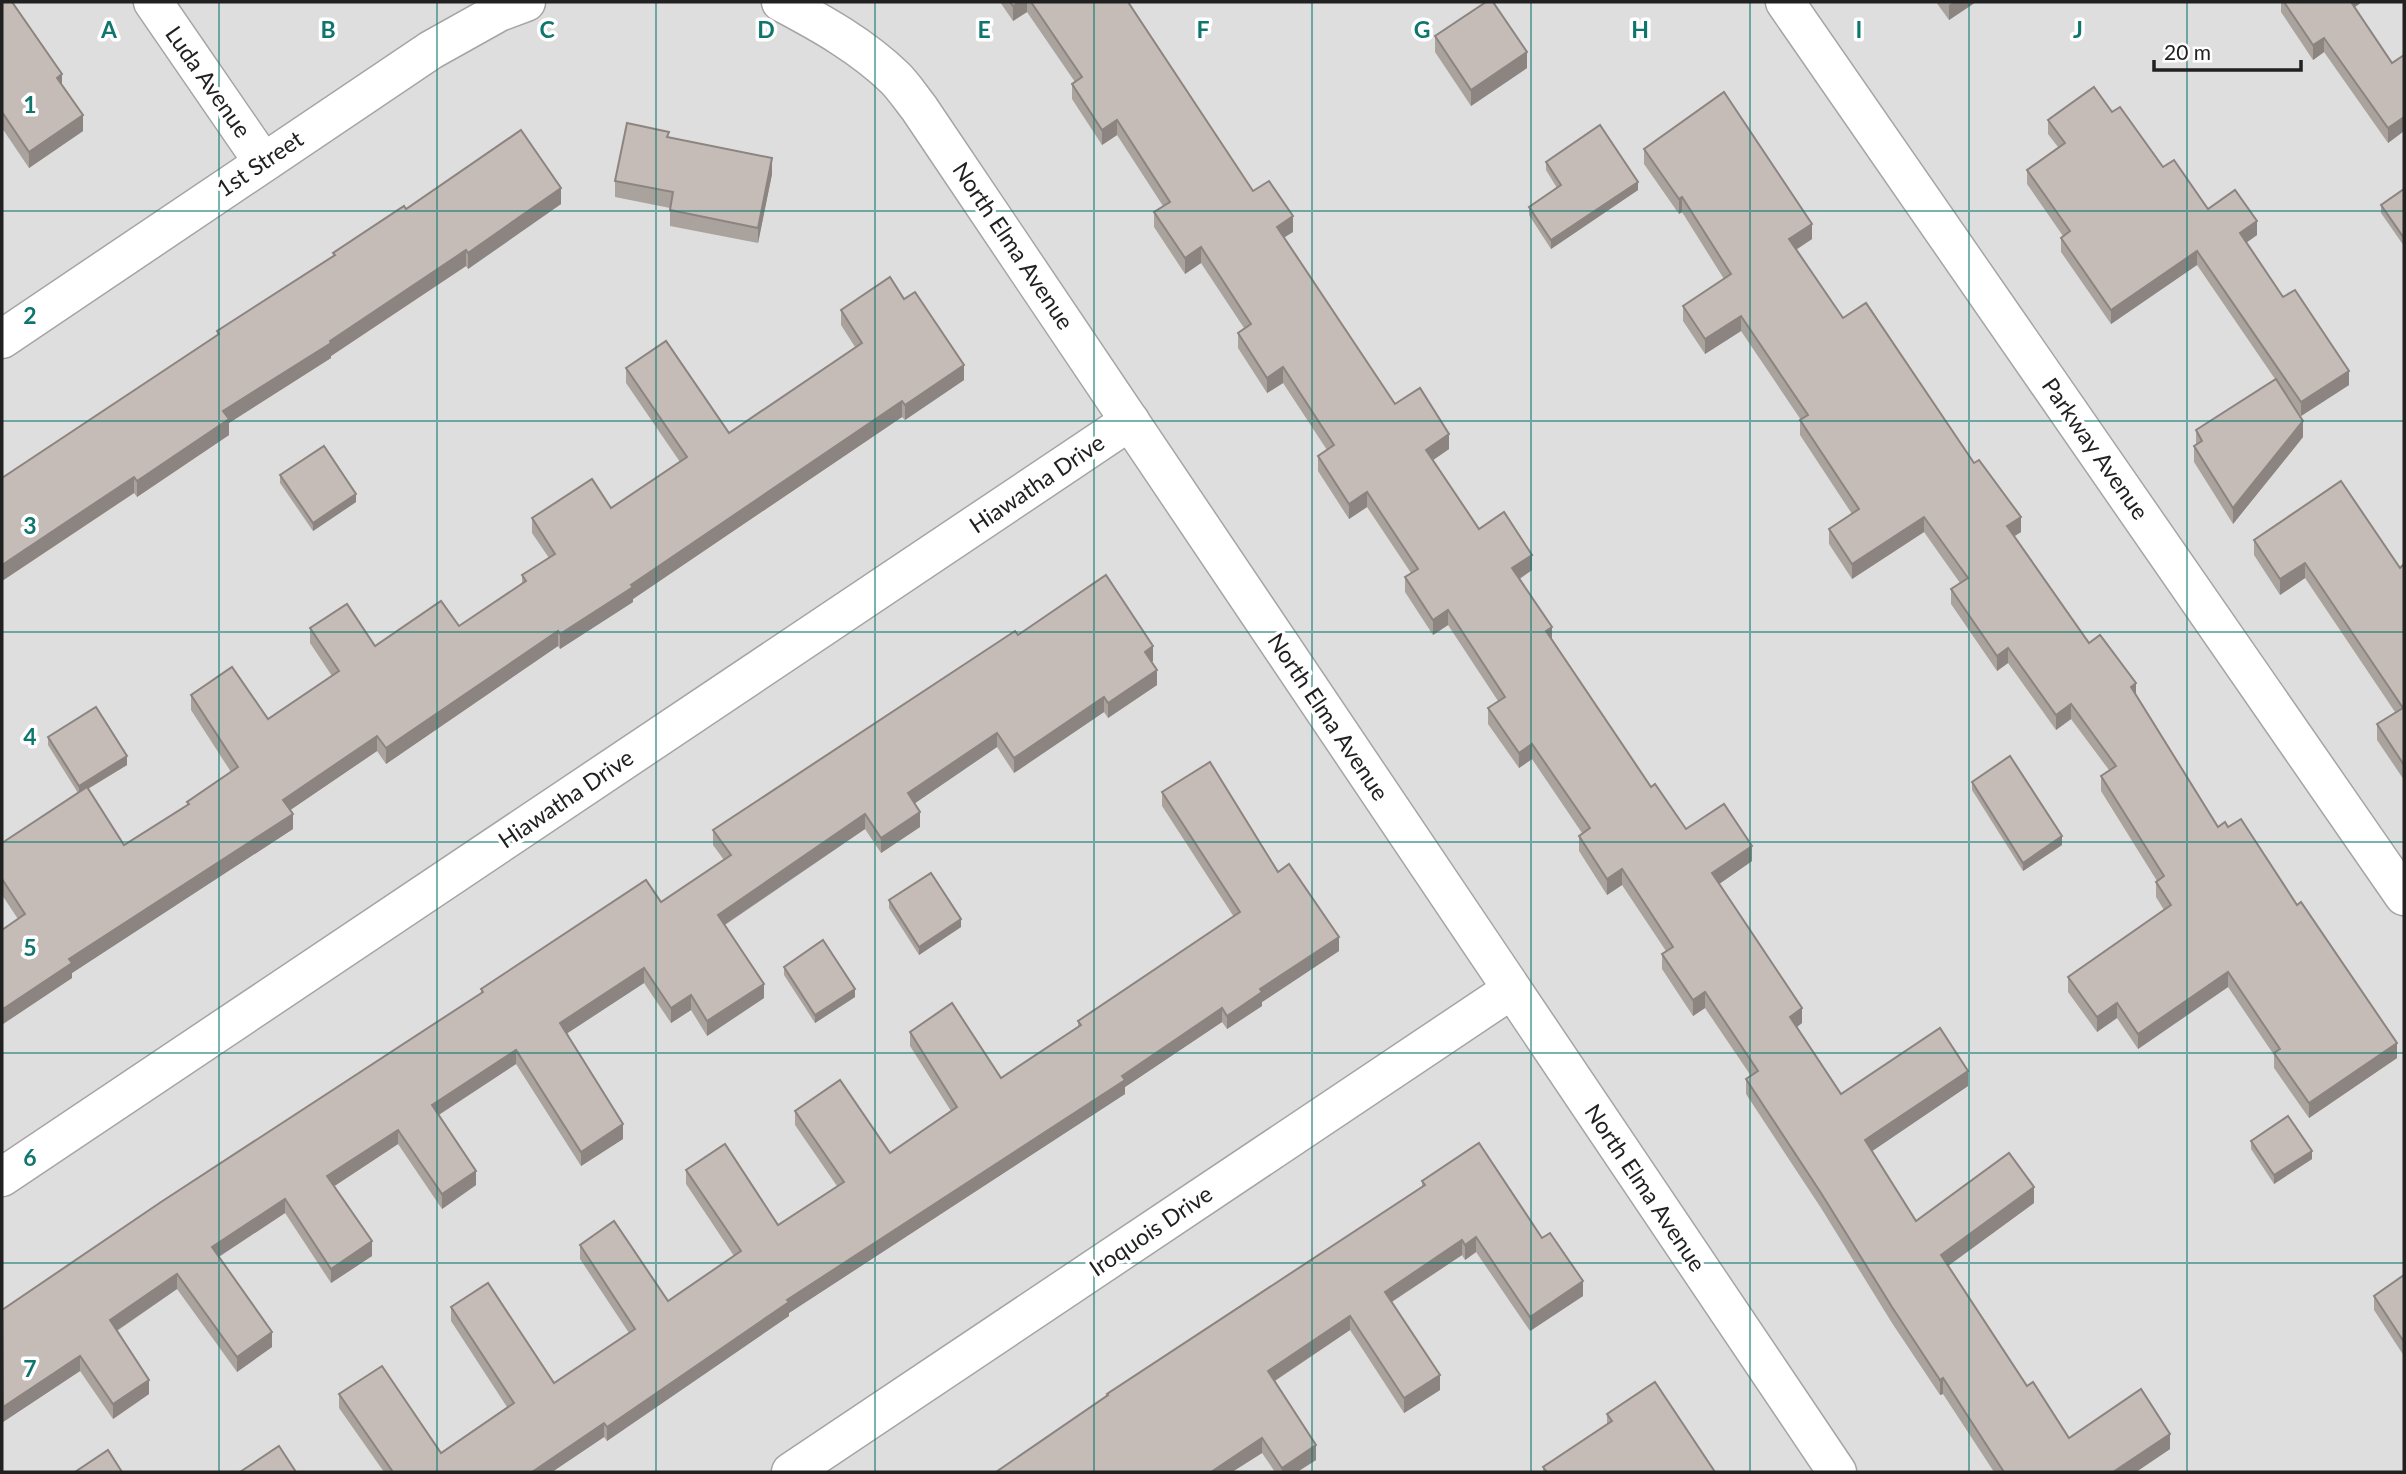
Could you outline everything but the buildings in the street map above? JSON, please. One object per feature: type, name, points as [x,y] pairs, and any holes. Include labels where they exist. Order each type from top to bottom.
[{"type":"street","name":"Luda Avenue","points":[[153,2],[263,162]]},
{"type":"street","name":"1st Street","points":[[2,339],[430,50],[499,12],[526,2]]},
{"type":"street","name":"North Elma Avenue","points":[[781,2],[853,45],[896,79],[941,138],[1836,1472]]},
{"type":"street","name":"Parkway Avenue","points":[[1785,2],[2404,896]]},
{"type":"street","name":"Hiawatha Drive","points":[[2,1177],[1130,421]]},
{"type":"street","name":"Iroquois Drive","points":[[791,1472],[1511,990]]},
{"type":"shaded area","points":[[2,2],[2404,2],[2404,1472],[2,1472]]}]
